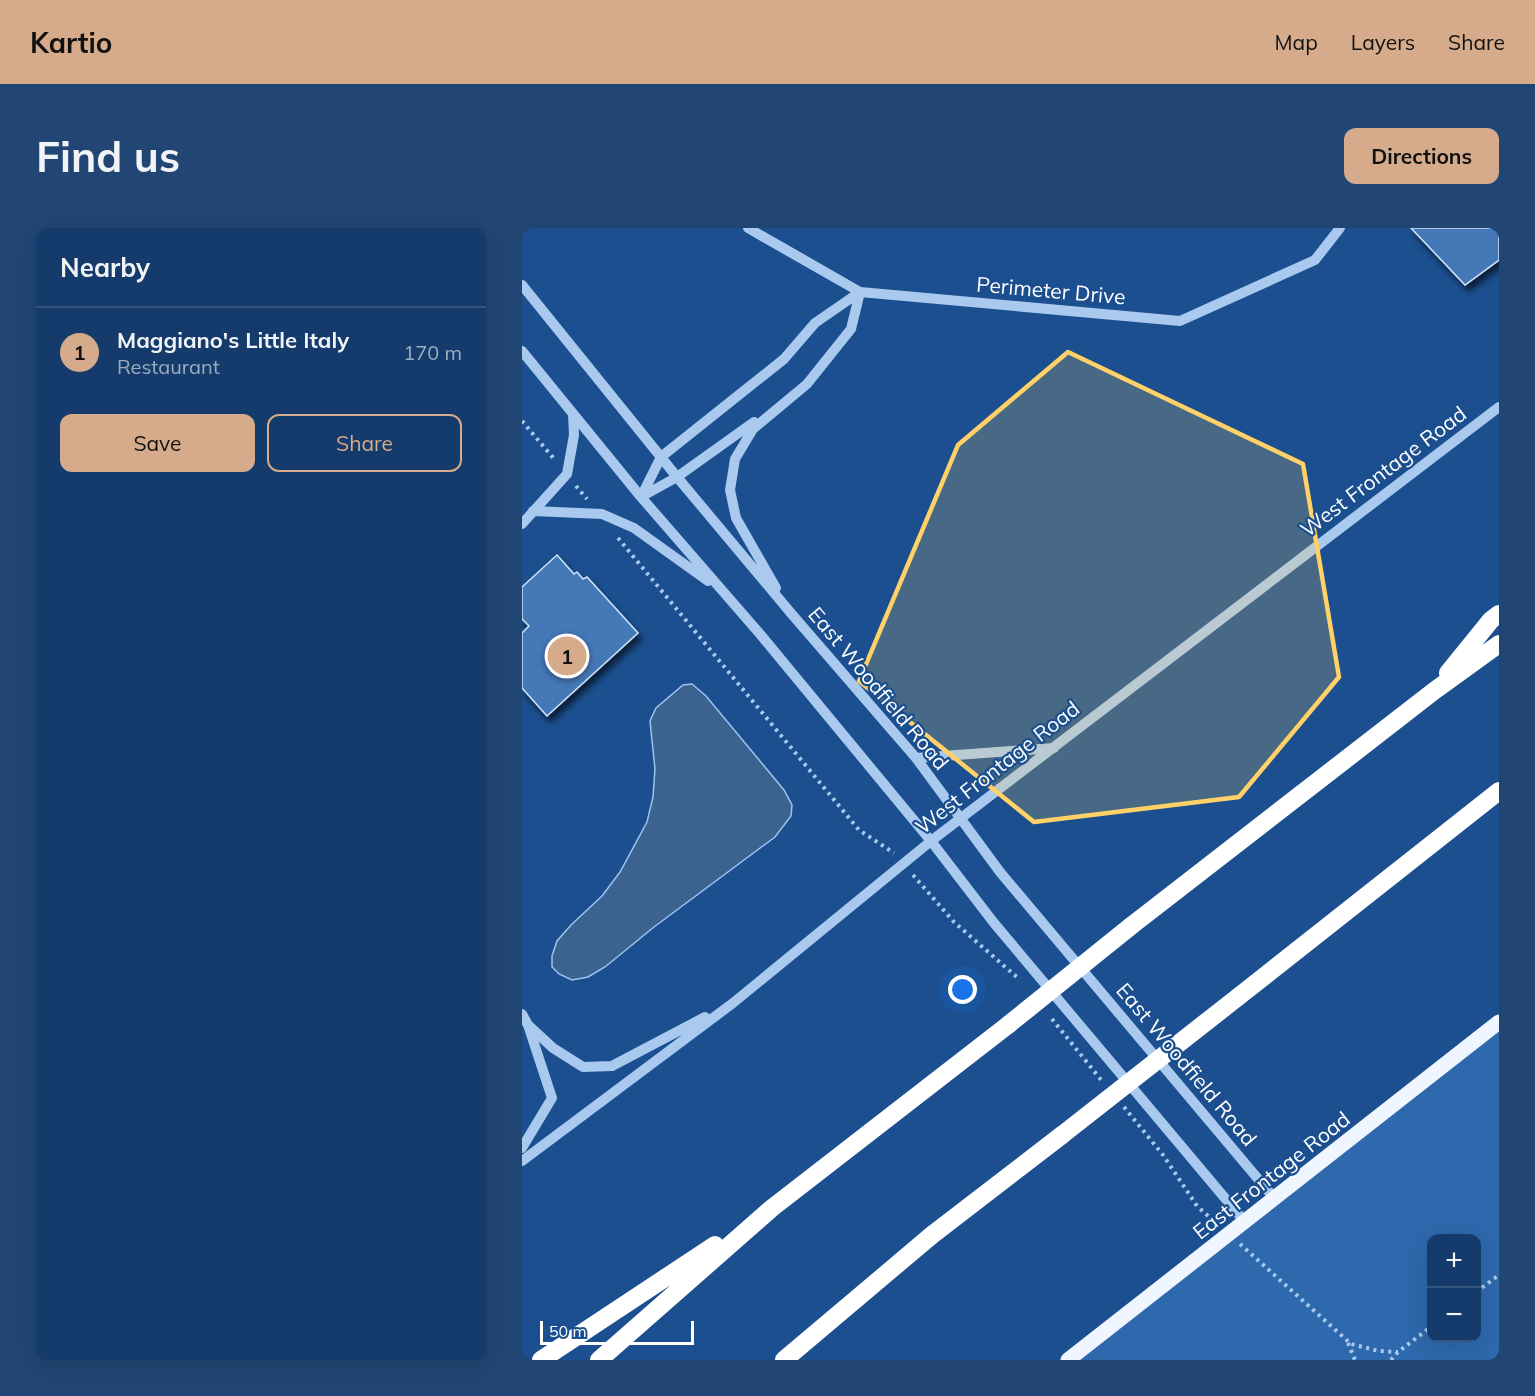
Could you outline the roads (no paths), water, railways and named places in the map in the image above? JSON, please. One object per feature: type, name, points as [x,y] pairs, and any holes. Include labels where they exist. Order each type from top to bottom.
[{"type":"highway","points":[[1434,691],[1491,620],[1499,614]]},
{"type":"highway","points":[[599,1360],[772,1208],[1008,1025],[1131,926],[1434,691],[1499,644]]},
{"type":"highway","points":[[784,1360],[932,1235],[1499,791]]},
{"type":"highway","points":[[541,1360],[772,1208]]},
{"type":"main road","name":"East Frontage Road","points":[[1068,1360],[1499,1022]]},
{"type":"street","name":"Perimeter Drive","points":[[748,228],[860,292],[1180,321],[1315,260],[1340,228]]},
{"type":"street","name":"East Woodfield Road","points":[[522,285],[677,477],[916,758],[1000,872],[1275,1198]]},
{"type":"street","points":[[790,612],[736,518],[730,490],[735,459],[753,429],[807,384],[851,329],[860,292]]},
{"type":"street","points":[[641,497],[661,457],[784,358],[815,323],[860,292]]},
{"type":"street","points":[[522,351],[641,497],[726,594],[931,841],[994,923],[1245,1222]]},
{"type":"street","points":[[641,497],[677,477],[807,384]]},
{"type":"street","name":"West Frontage Road","points":[[522,1161],[733,1003],[931,841],[1499,407]]},
{"type":"street","points":[[522,524],[567,474],[574,435],[573,414]]},
{"type":"street","points":[[533,511],[602,514],[634,528],[726,594]]},
{"type":"street","points":[[916,758],[1054,748]]},
{"type":"street","points":[[528,1025],[553,1048],[583,1067],[612,1066],[733,1003]]},
{"type":"street","points":[[522,1014],[528,1025],[552,1098],[522,1149]]},
{"type":"place","name":"Maggiano's Little Italy","points":[[567,656]]}]
